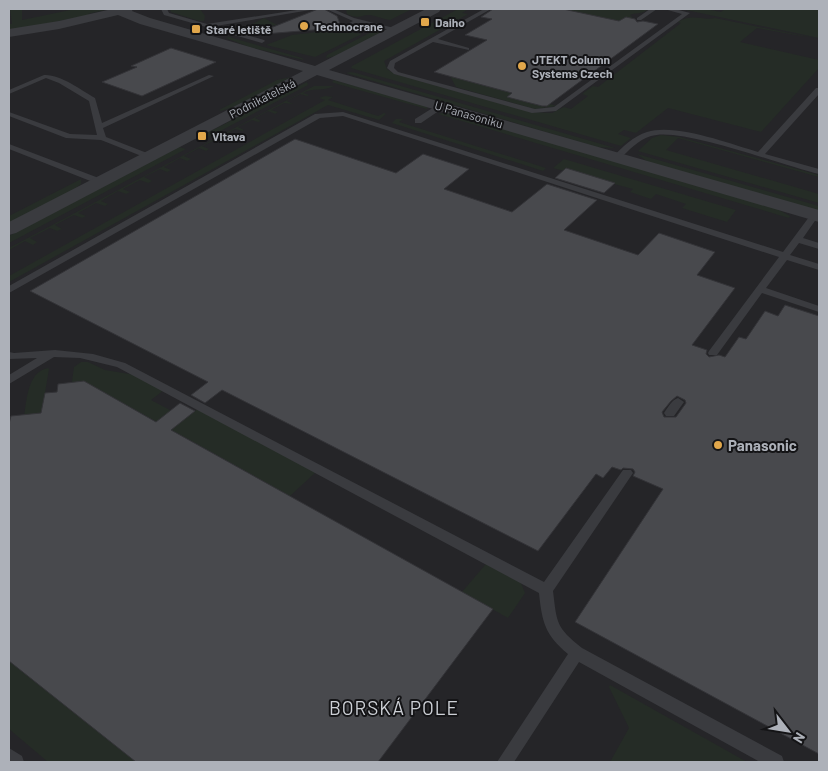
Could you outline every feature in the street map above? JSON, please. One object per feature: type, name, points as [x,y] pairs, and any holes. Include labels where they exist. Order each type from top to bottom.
[{"type":"street","name":"Podnikatelská","points":[[9,229],[435,9]]},
{"type":"street","points":[[9,33],[123,10]]},
{"type":"street","name":"U Panasoniku","points":[[123,10],[145,20],[817,216]]},
{"type":"lane","points":[[164,9],[166,14],[204,26],[262,40]]},
{"type":"lane","points":[[204,26],[314,9]]},
{"type":"lane","points":[[329,9],[344,17],[395,29]]},
{"type":"lane","points":[[488,9],[392,62],[390,68],[396,73],[498,101],[535,111],[549,111],[556,109],[687,13],[667,9]]},
{"type":"lane","points":[[639,19],[654,9]]},
{"type":"lane","points":[[342,29],[358,21]]},
{"type":"lane","points":[[432,40],[467,49]]},
{"type":"lane","points":[[9,92],[46,76],[61,82],[92,100],[102,138]]},
{"type":"lane","points":[[99,127],[211,76]]},
{"type":"lane","points":[[760,155],[819,90]]},
{"type":"lane","points":[[418,121],[442,106]]},
{"type":"lane","points":[[9,114],[69,136],[102,138],[149,157]]},
{"type":"lane","points":[[9,290],[318,116],[343,114],[720,233],[819,267]]},
{"type":"lane","points":[[616,157],[639,138],[653,132],[672,132],[819,172]]},
{"type":"lane","points":[[9,146],[101,182]]},
{"type":"lane","points":[[713,353],[796,239],[817,216]]},
{"type":"lane","points":[[796,239],[819,246]]},
{"type":"lane","points":[[760,288],[819,309]]},
{"type":"lane","points":[[9,380],[55,352]]},
{"type":"lane","points":[[9,355],[13,357],[55,352],[76,353],[100,358],[124,367],[546,590]]},
{"type":"lane","points":[[670,413],[678,402]]},
{"type":"lane","points":[[627,473],[546,590],[549,618],[558,637],[577,652],[776,762]]},
{"type":"lane","points":[[504,762],[577,652]]},
{"type":"lane","points":[[9,756],[16,762]]},
{"type":"shaded area","points":[[9,9],[819,9],[819,762],[9,762]]},
{"type":"shaded area","points":[[10,9],[22,9],[22,20],[75,9],[109,9],[88,14],[90,15],[9,31],[9,24],[12,24]]},
{"type":"shaded area","points":[[170,9],[200,9],[205,16],[204,21],[171,12]]},
{"type":"shaded area","points":[[346,9],[412,9],[390,20],[370,15],[355,17],[347,14]]},
{"type":"shaded area","points":[[458,9],[467,10],[462,13],[468,14],[384,61],[387,69],[395,74],[531,112],[552,113],[564,107],[571,109],[588,96],[582,94],[593,86],[598,87],[681,23],[678,22],[688,18],[715,18],[819,39],[757,28],[740,42],[819,60],[819,68],[761,132],[668,108],[636,133],[624,130],[618,134],[631,138],[621,146],[351,68]]},
{"type":"shaded area","points":[[563,9],[647,10],[630,15],[634,19],[626,17],[619,21]]},
{"type":"shaded area","points":[[706,9],[721,12],[725,9],[819,9],[819,38],[686,10]]},
{"type":"shaded area","points":[[264,18],[277,25],[262,27],[259,32],[253,34],[241,30]]},
{"type":"shaded area","points":[[379,28],[382,30],[380,33],[336,56],[326,58],[327,55]]},
{"type":"shaded area","points":[[335,30],[362,34],[315,57],[266,45],[292,35]]},
{"type":"shaded area","points":[[229,37],[304,60],[249,47],[226,38]]},
{"type":"shaded area","points":[[351,72],[615,148],[597,147],[346,73]]},
{"type":"shaded area","points":[[450,76],[512,93],[507,97],[545,107],[550,104],[557,106],[535,109],[456,87]]},
{"type":"shaded area","points":[[291,77],[245,103],[219,110],[277,80]]},
{"type":"shaded area","points":[[334,80],[425,105],[427,109],[334,83],[332,82]]},
{"type":"shaded area","points":[[307,82],[308,85],[209,137],[203,135]]},
{"type":"shaded area","points":[[314,86],[334,86],[303,93],[309,95],[307,96],[300,94],[287,101],[293,104],[284,103],[271,110],[278,112],[275,114],[268,111],[255,118],[261,121],[252,120],[238,127],[244,130],[235,129],[221,137],[227,139],[224,141],[217,139],[202,146],[209,149],[206,151],[199,148],[184,156],[191,159],[187,161],[180,158],[164,167],[171,170],[167,172],[160,169],[144,177],[152,181],[148,183],[140,180],[123,189],[130,192],[126,194],[118,191],[101,201],[108,204],[105,206],[96,203],[78,213],[86,216],[82,218],[74,215],[55,225],[62,229],[57,231],[50,228],[30,238],[37,242],[33,245],[25,241],[9,250],[9,248]]},
{"type":"shaded area","points":[[325,96],[333,97],[328,100],[378,116],[386,114],[379,120],[328,105],[9,282],[9,276],[325,100],[319,98]]},
{"type":"shaded area","points":[[448,112],[775,208],[790,216],[789,218],[438,114]]},
{"type":"shaded area","points":[[396,119],[403,119],[399,122],[546,168],[543,171],[392,123]]},
{"type":"shaded area","points":[[661,135],[679,137],[819,175],[819,177],[678,138],[666,150],[819,194],[819,203],[638,151],[652,138]]},
{"type":"shaded area","points":[[179,147],[186,149],[9,243],[9,236]]},
{"type":"shaded area","points":[[637,154],[819,206],[819,211],[648,162]]},
{"type":"shaded area","points":[[564,159],[736,210],[727,222],[682,208],[686,204],[656,194],[651,199],[630,192],[633,189],[553,168]]},
{"type":"shaded area","points":[[81,179],[81,184],[72,191],[9,223],[9,216]]},
{"type":"shaded area","points":[[81,362],[88,362],[105,370],[135,375],[164,390],[151,400],[185,418],[198,409],[316,472],[290,496],[85,382],[71,389],[74,367]]},
{"type":"shaded area","points":[[48,368],[43,405],[47,408],[23,422],[31,382],[41,371]]},
{"type":"shaded area","points":[[486,564],[521,583],[525,593],[508,618],[462,592]]},
{"type":"shaded area","points":[[9,661],[136,762],[48,762],[9,729]]},
{"type":"shaded area","points":[[610,685],[747,762],[610,762],[629,728],[609,687]]},
{"type":"building","name":"Technocrane","points":[[318,9],[324,9],[337,16],[341,26],[338,28],[264,34],[263,31]]},
{"type":"building","points":[[493,9],[563,9],[619,21],[626,17],[635,19],[637,22],[643,21],[658,24],[547,106],[542,106],[507,97],[512,93],[434,72],[487,40],[465,35],[492,19],[481,17]]},
{"type":"building","points":[[171,48],[216,62],[142,96],[102,82],[137,67],[131,66]]},
{"type":"building","points":[[295,139],[396,173],[423,154],[469,169],[444,189],[512,212],[547,184],[597,200],[564,230],[638,255],[659,233],[715,252],[697,275],[735,288],[692,345],[707,350],[706,354],[709,357],[719,355],[725,357],[739,337],[746,339],[765,311],[778,316],[785,305],[819,316],[819,754],[575,622],[663,489],[633,476],[635,472],[633,469],[623,468],[621,470],[612,467],[603,478],[596,474],[538,551],[222,390],[205,403],[191,395],[208,382],[30,291]],"holes":[[[677,396],[685,400],[686,403],[676,417],[664,417],[662,412]]]},
{"type":"building","points":[[566,168],[615,183],[604,193],[555,178]]},
{"type":"building","points":[[84,381],[156,422],[180,403],[195,411],[171,430],[493,609],[378,762],[136,762],[9,661],[9,424],[11,416],[41,413],[45,393],[57,392],[58,384]]},
{"type":"place","name":"Daiho","points":[[425,22]]},
{"type":"place","name":"Technocrane","points":[[304,26]]},
{"type":"place","name":"Staré letiště","points":[[196,29]]},
{"type":"place","name":"JTEKT Column Systems Czech","points":[[522,66]]},
{"type":"place","name":"Vltava","points":[[202,136]]},
{"type":"place","name":"Panasonic","points":[[718,445]]},
{"type":"district","name":"BORSKÁ POLE","points":[[394,707]]}]
